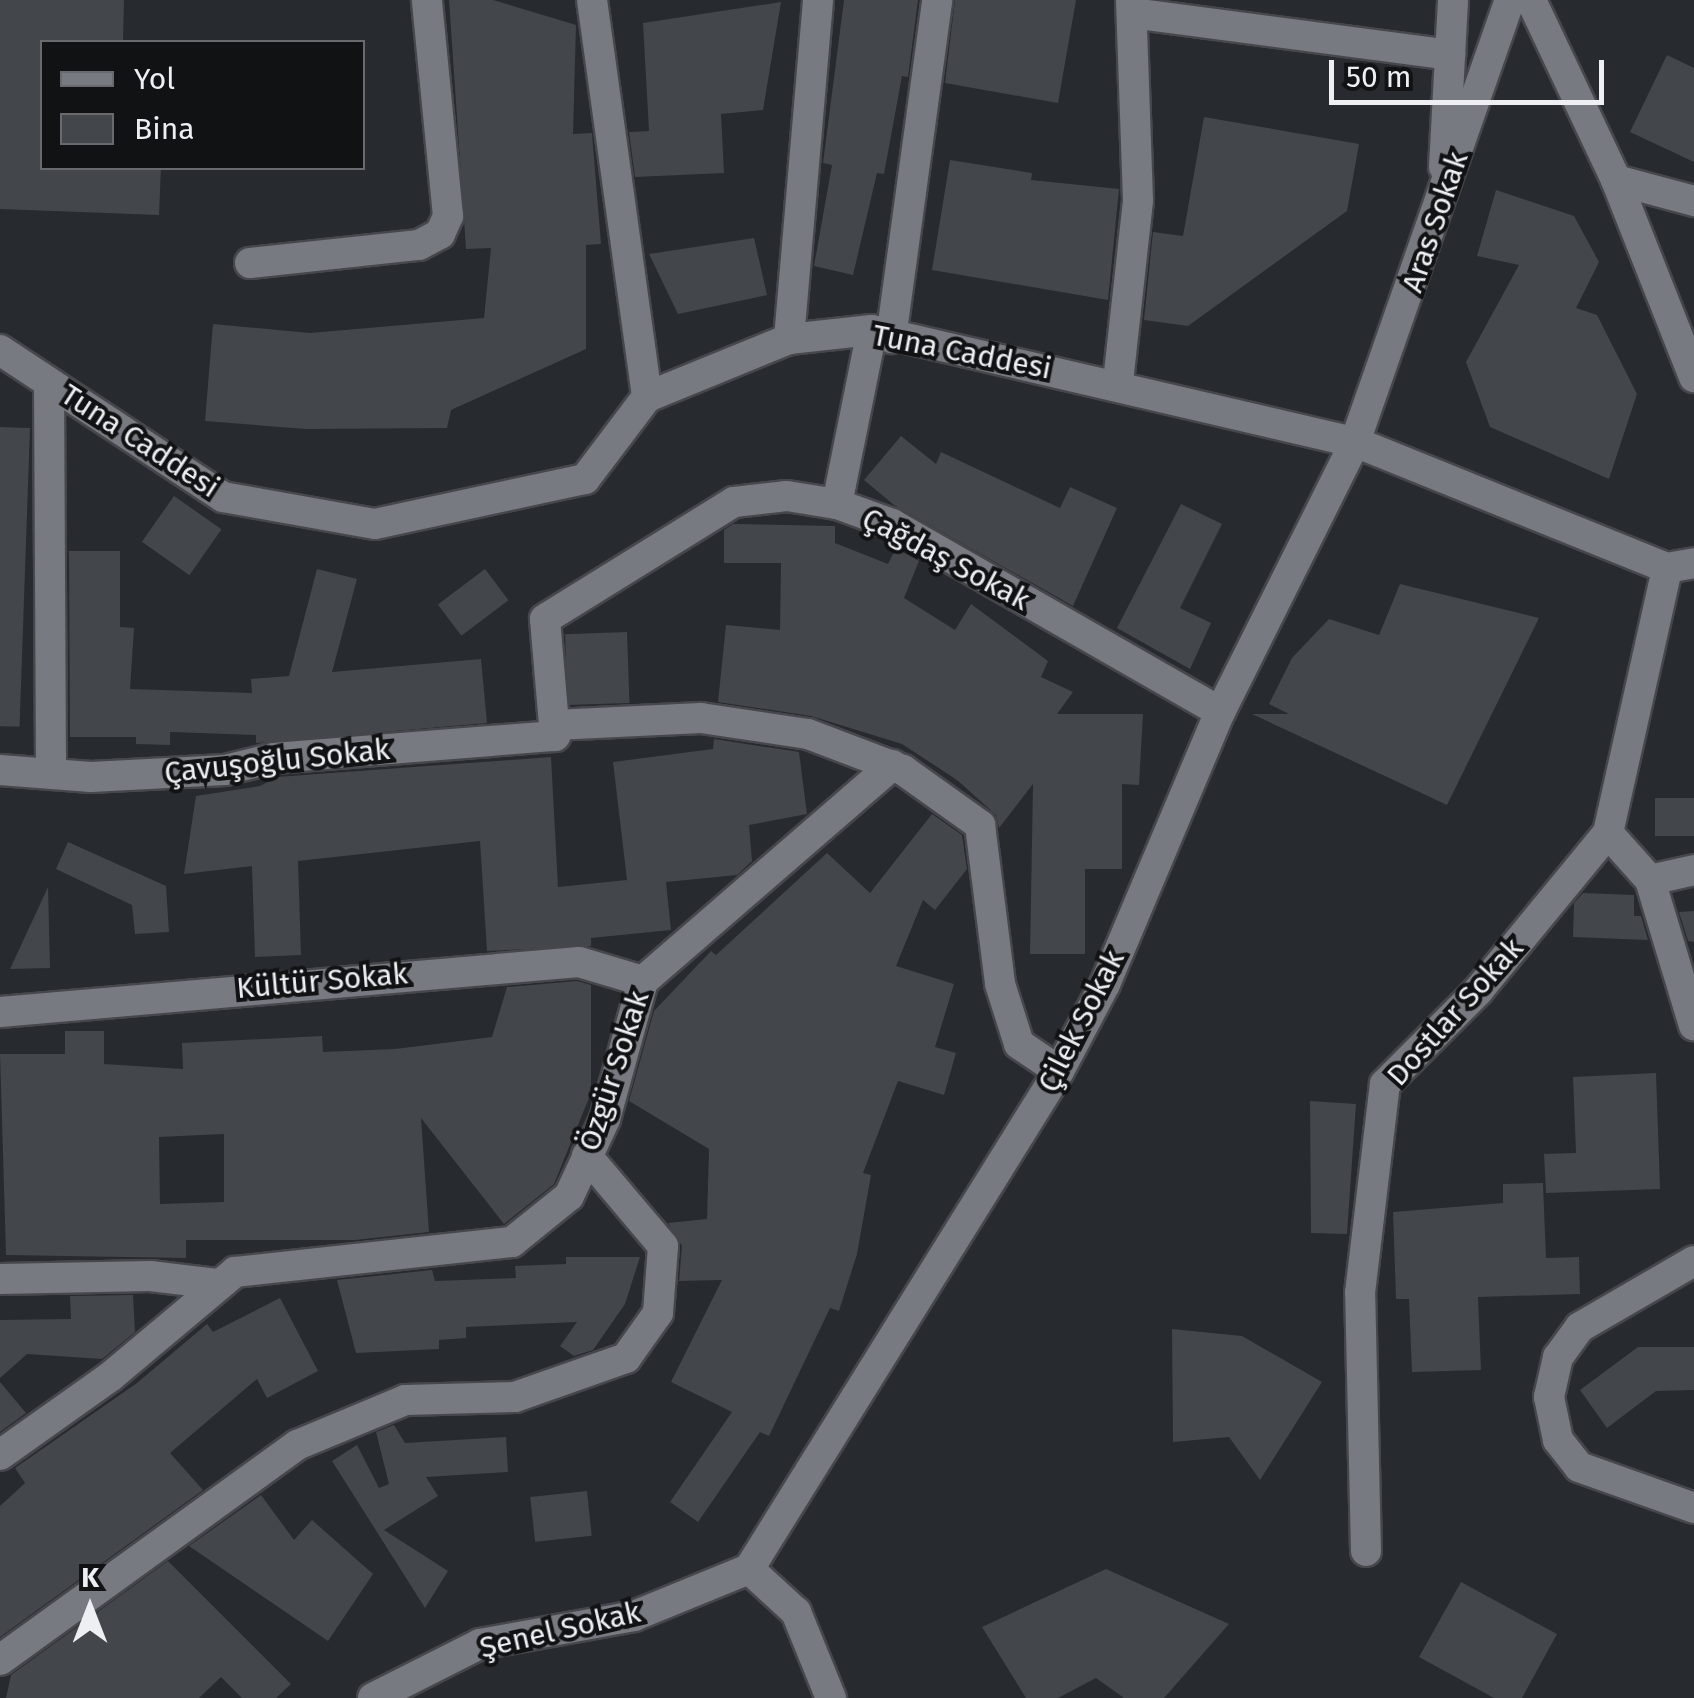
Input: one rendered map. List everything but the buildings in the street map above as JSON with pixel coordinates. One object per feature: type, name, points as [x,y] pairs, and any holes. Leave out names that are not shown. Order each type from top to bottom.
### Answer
[{"type":"street","points":[[250,263],[418,245],[440,234],[448,216],[427,0]]},
{"type":"street","points":[[592,0],[648,397]]},
{"type":"street","points":[[789,339],[818,0]]},
{"type":"street","points":[[837,504],[882,334],[937,0]]},
{"type":"street","points":[[1442,210],[1453,0]]},
{"type":"street","name":"Aras Sokak","points":[[1355,442],[1442,210],[1510,0]]},
{"type":"street","points":[[1531,0],[1616,180],[1694,376]]},
{"type":"street","points":[[1118,382],[1138,200],[1132,6],[1450,55]]},
{"type":"street","points":[[1616,180],[1694,201]]},
{"type":"street","name":"Tuna Caddesi","points":[[0,350],[222,498],[375,524],[585,478],[648,397],[789,339],[882,334],[1118,382],[1355,442],[1680,565]]},
{"type":"street","points":[[50,383],[51,774]]},
{"type":"street","name":"Çilek Sokak","points":[[749,1569],[1059,1071],[1105,984],[1220,712],[1355,442]]},
{"type":"street","name":"Çağdaş Sokak","points":[[554,730],[545,619],[734,502],[787,496],[837,504],[892,524],[1220,712]]},
{"type":"street","name":"Dostlar Sokak","points":[[1366,1551],[1360,1293],[1385,1084],[1478,991],[1608,833],[1680,565]]},
{"type":"street","points":[[554,730],[701,718],[808,734],[892,765],[980,826],[1000,984],[1018,1044],[1059,1071]]},
{"type":"street","name":"Çavuşoğlu Sokak","points":[[0,770],[51,774],[225,770],[274,758],[554,730]]},
{"type":"street","name":"Özgür Sokak","points":[[0,1278],[150,1276],[217,1284],[236,1272],[512,1242],[568,1196],[605,1118],[643,980],[892,765]]},
{"type":"street","points":[[1608,833],[1650,880],[1694,1026]]},
{"type":"street","points":[[1650,880],[1694,870]]},
{"type":"street","name":"Kültür Sokak","points":[[0,1012],[579,962],[643,980]]},
{"type":"street","points":[[0,1660],[296,1445],[405,1400],[515,1397],[626,1358],[658,1313],[663,1246],[587,1156]]},
{"type":"street","points":[[1694,1261],[1580,1327],[1558,1357],[1549,1397],[1558,1440],[1580,1467],[1694,1508]]},
{"type":"street","points":[[0,1455],[111,1376],[217,1284]]},
{"type":"street","points":[[749,1569],[796,1612],[832,1698]]},
{"type":"street","name":"Şenel Sokak","points":[[373,1698],[480,1644],[634,1616],[749,1569]]}]
